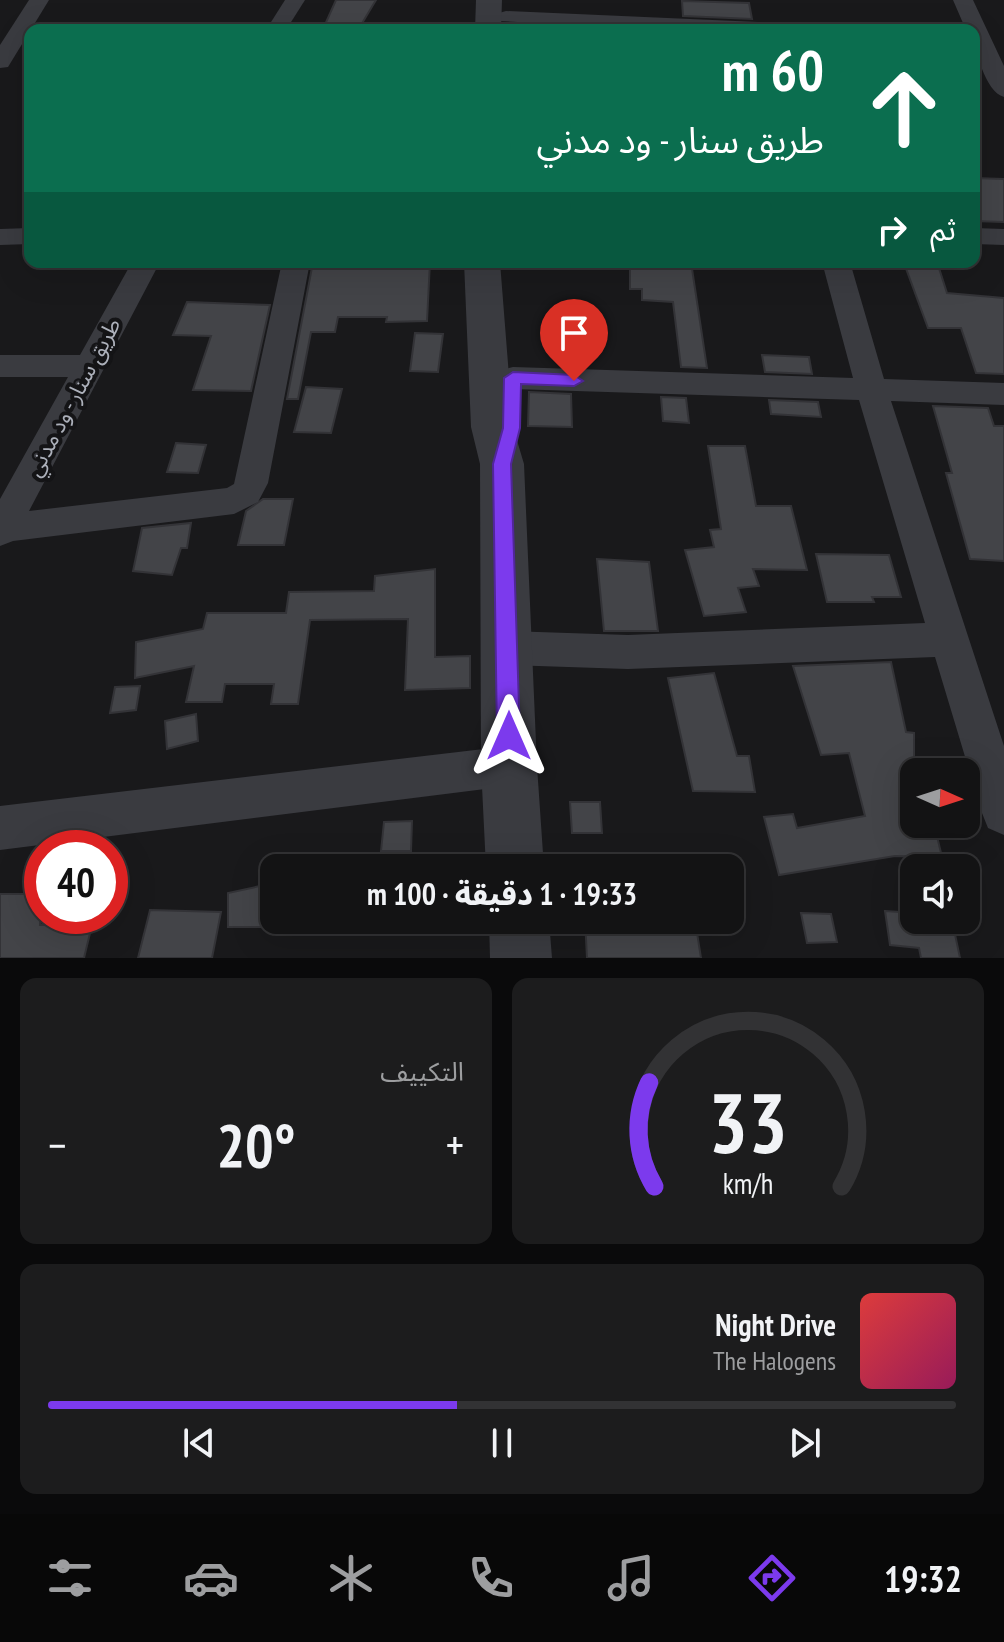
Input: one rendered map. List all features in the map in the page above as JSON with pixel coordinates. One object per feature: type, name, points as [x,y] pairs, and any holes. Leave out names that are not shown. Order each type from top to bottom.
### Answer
[{"type":"street","points":[[25,24],[39,0]]},
{"type":"street","points":[[280,24],[295,0]]},
{"type":"street","points":[[963,0],[974,24]]},
{"type":"street","points":[[499,15],[782,24]]},
{"type":"street","points":[[980,37],[1004,90]]},
{"type":"street","points":[[0,62],[15,40]]},
{"type":"street","points":[[0,237],[24,236]]},
{"type":"street","points":[[980,236],[1004,237]]},
{"type":"street","name":"طريق سنار - ود مدني","points":[[1,530],[143,268]]},
{"type":"street","points":[[1,530],[162,511],[234,500],[246,493],[251,483],[295,268]]},
{"type":"street","points":[[482,268],[492,427],[502,464],[509,766],[514,854]]},
{"type":"street","points":[[500,268],[510,310],[513,378],[511,428],[502,464]]},
{"type":"street","points":[[838,268],[872,392],[1004,813]]},
{"type":"street","points":[[0,366],[90,366]]},
{"type":"street","points":[[513,378],[1004,394]]},
{"type":"street","points":[[508,648],[628,652],[950,639]]},
{"type":"street","points":[[0,828],[509,766]]},
{"type":"street","points":[[520,934],[521,958]]},
{"type":"building","points":[[336,0],[376,0],[362,24],[325,24]]},
{"type":"building","points":[[682,1],[749,3],[752,19],[683,16]]},
{"type":"building","points":[[980,178],[1004,179],[1004,222],[980,221]]},
{"type":"building","points":[[312,268],[430,268],[427,321],[386,322],[387,317],[338,317],[335,332],[311,332],[298,399],[287,399]]},
{"type":"building","points":[[630,268],[692,268],[707,368],[681,367],[673,302],[642,300],[642,289],[630,289]]},
{"type":"building","points":[[906,268],[939,268],[947,293],[1004,298],[1004,374],[976,373],[961,328],[928,328]]},
{"type":"building","points":[[187,302],[270,305],[251,391],[193,390],[211,336],[173,335]]},
{"type":"building","points":[[415,333],[443,334],[438,372],[410,371]]},
{"type":"building","points":[[762,355],[809,357],[812,374],[765,372]]},
{"type":"building","points":[[306,387],[342,389],[331,433],[294,432]]},
{"type":"building","points":[[529,392],[571,394],[572,427],[528,426]]},
{"type":"building","points":[[661,397],[686,398],[689,423],[663,421]]},
{"type":"building","points":[[769,400],[818,402],[821,417],[771,414]]},
{"type":"building","points":[[933,406],[988,408],[994,426],[1004,426],[1004,561],[970,559],[946,473],[952,473]]},
{"type":"building","points":[[176,443],[206,445],[198,473],[167,472]]},
{"type":"building","points":[[708,446],[745,446],[756,506],[791,506],[807,570],[753,569],[759,586],[738,588],[746,612],[704,616],[685,550],[714,547],[710,530],[721,529]]},
{"type":"building","points":[[263,499],[293,499],[284,545],[238,545],[246,511]]},
{"type":"building","points":[[191,523],[187,548],[181,548],[172,575],[133,571],[142,528]]},
{"type":"building","points":[[816,554],[889,555],[901,597],[872,597],[874,602],[827,602]]},
{"type":"building","points":[[597,559],[649,562],[658,631],[604,631]]},
{"type":"building","points":[[435,569],[435,657],[470,656],[470,688],[405,690],[408,619],[310,620],[298,704],[271,704],[274,684],[225,684],[222,702],[186,702],[194,666],[135,678],[136,642],[203,629],[207,613],[286,613],[289,592],[374,591],[375,576]]},
{"type":"building","points":[[891,662],[906,732],[914,733],[914,758],[900,758],[900,838],[937,838],[941,854],[900,854],[779,875],[764,817],[793,814],[797,828],[865,816],[849,753],[821,755],[793,666]]},
{"type":"building","points":[[714,673],[737,756],[749,756],[755,792],[693,791],[668,678]]},
{"type":"building","points":[[140,686],[136,710],[110,713],[115,687]]},
{"type":"building","points":[[196,714],[198,741],[167,749],[165,721]]},
{"type":"building","points":[[570,802],[600,802],[602,833],[572,833]]},
{"type":"building","points":[[412,821],[411,851],[381,851],[384,822]]},
{"type":"building","points":[[260,886],[260,927],[228,927],[228,893]]},
{"type":"building","points":[[0,894],[24,894],[24,934],[90,934],[84,958],[0,958]]},
{"type":"building","points":[[150,910],[221,912],[212,958],[138,958]]},
{"type":"building","points":[[885,911],[900,912],[900,934],[955,934],[960,958],[921,958],[919,948],[890,945]]},
{"type":"building","points":[[801,913],[831,914],[837,942],[807,943]]},
{"type":"building","points":[[586,934],[697,934],[701,958],[587,958]]},
{"type":"route","points":[[509,736],[502,464],[511,428],[513,378],[574,381]]}]
